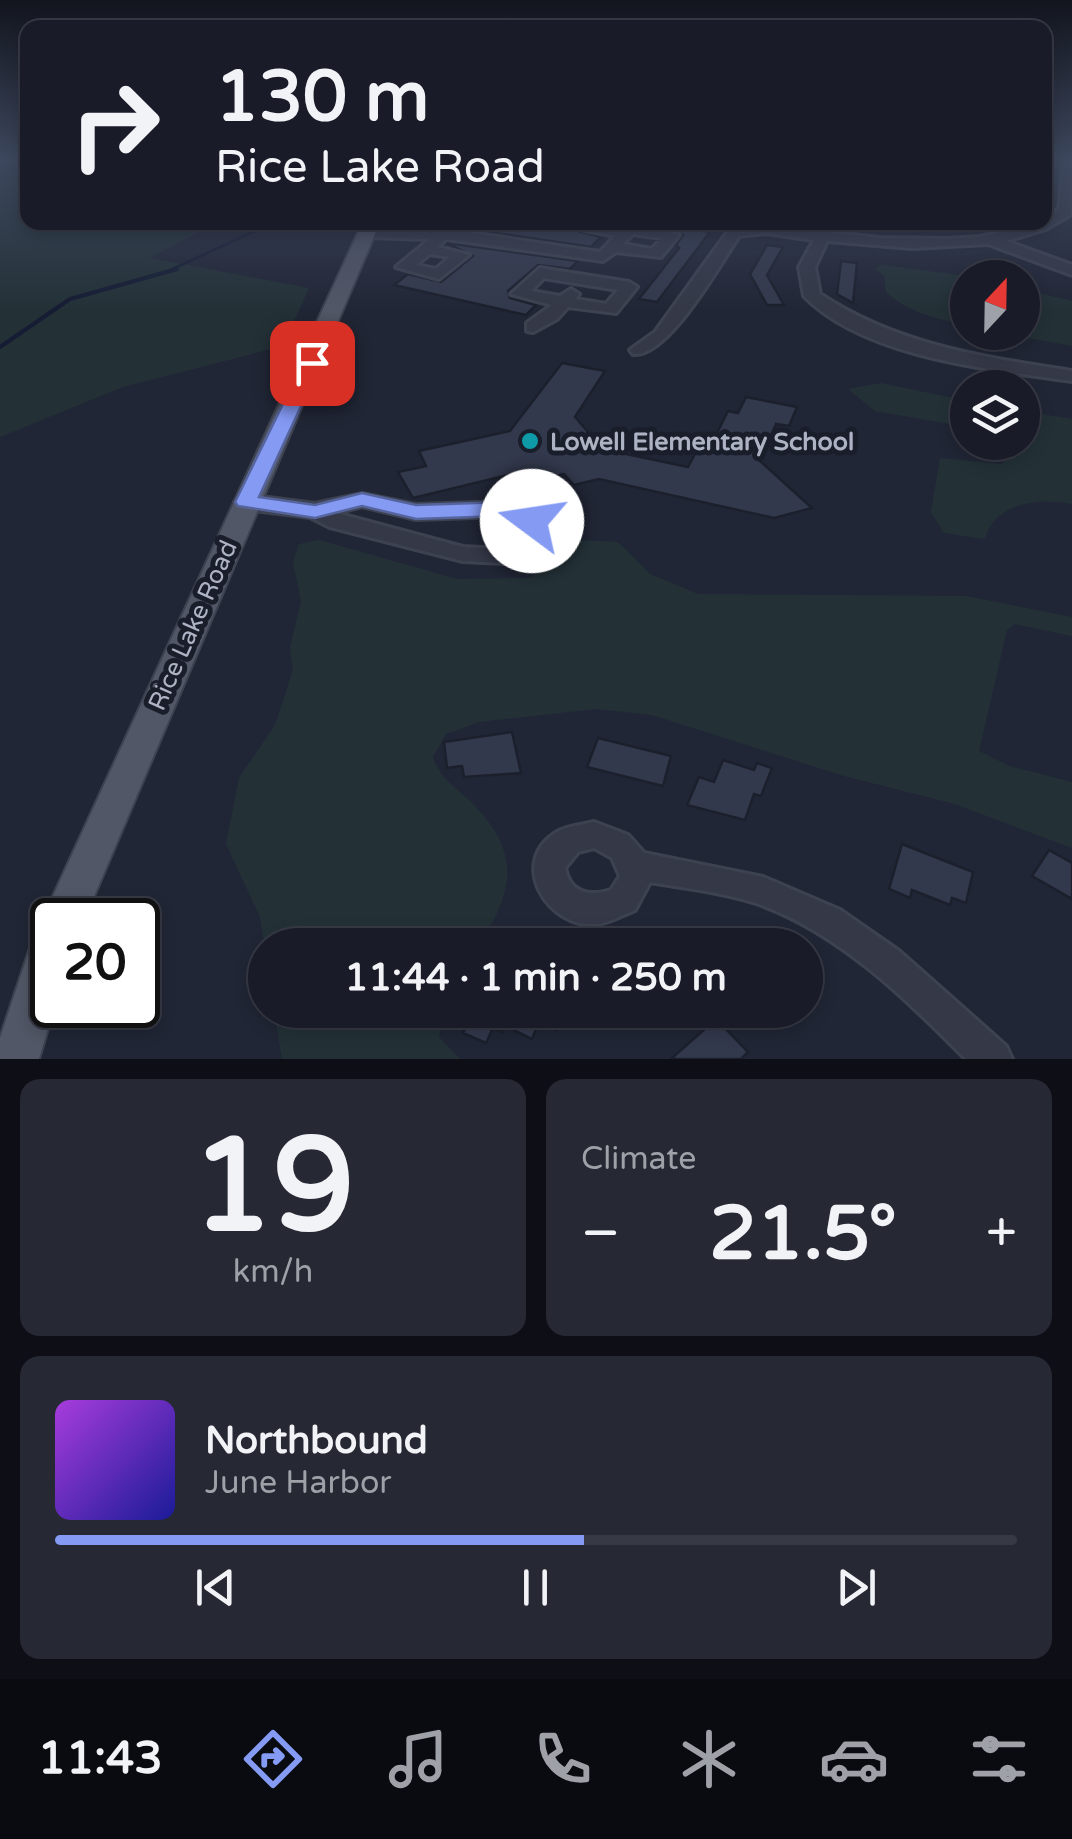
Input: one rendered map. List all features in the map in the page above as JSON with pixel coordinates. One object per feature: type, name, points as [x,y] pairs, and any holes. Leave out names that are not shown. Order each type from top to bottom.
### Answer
[{"type":"main road","name":"Rice Lake Road","points":[[74,898],[369,230]]},
{"type":"main road","points":[[16,1059],[30,1015]]},
{"type":"street","points":[[395,230],[656,254],[672,235],[642,230]]},
{"type":"street","points":[[463,235],[470,230]]},
{"type":"street","points":[[533,327],[564,302],[628,230]]},
{"type":"street","points":[[639,350],[661,336],[734,233],[755,230]]},
{"type":"street","points":[[771,230],[823,236],[994,241],[1072,270]]},
{"type":"street","points":[[994,241],[1026,230]]},
{"type":"street","points":[[428,249],[444,234]]},
{"type":"street","points":[[823,236],[806,267],[812,296],[846,322],[931,353],[1072,376]]},
{"type":"street","points":[[540,272],[584,279],[629,287],[610,310],[519,294],[540,272]]},
{"type":"street","points":[[246,502],[315,512],[338,522],[463,554],[503,556],[527,542],[532,521],[507,509],[416,512],[362,500],[315,512]]},
{"type":"street","points":[[634,864],[764,892],[842,930],[922,990],[993,1059]]},
{"type":"shaded area","points":[[0,211],[20,211],[20,230],[200,231],[150,258],[309,288],[283,346],[123,387],[0,437]]},
{"type":"shaded area","points":[[883,265],[950,274],[950,321],[924,314],[895,299],[886,292],[884,276],[875,268]]},
{"type":"shaded area","points":[[1040,293],[1072,301],[1072,346],[1040,340]]},
{"type":"shaded area","points":[[881,383],[950,397],[950,424],[875,411],[848,389]]},
{"type":"shaded area","points":[[1040,414],[1072,419],[1072,504],[1021,505],[998,517],[985,539],[944,533],[931,512],[940,458],[1002,464],[1006,460],[1040,460]]},
{"type":"shaded area","points":[[319,540],[457,579],[530,578],[578,540],[618,542],[650,574],[698,594],[966,596],[1072,617],[1072,636],[1015,624],[1007,630],[979,751],[1009,766],[1072,782],[1072,848],[955,804],[844,776],[652,715],[596,709],[479,722],[446,734],[433,757],[443,775],[485,817],[504,852],[506,886],[490,928],[262,928],[226,844],[239,778],[275,725],[293,670],[290,648],[301,601],[293,562],[299,544]]},
{"type":"shaded area","points":[[277,1028],[441,1028],[439,1037],[460,1059],[282,1059]]},
{"type":"building","points":[[574,230],[601,237],[591,247],[482,231]]},
{"type":"building","points":[[670,230],[710,232],[657,302],[639,299],[679,248],[676,245],[683,235]]},
{"type":"building","points":[[447,243],[578,261],[570,269],[538,265],[508,291],[510,298],[536,305],[526,315],[394,285],[408,274],[441,282],[473,256]]},
{"type":"building","points":[[767,245],[783,247],[767,275],[784,305],[767,305],[750,274]]},
{"type":"building","points":[[841,261],[857,263],[853,303],[837,294]]},
{"type":"building","name":"Lowell Elementary School","points":[[562,363],[605,371],[575,417],[603,449],[688,467],[705,435],[715,437],[728,411],[738,413],[746,397],[797,407],[789,426],[776,424],[760,461],[812,508],[774,518],[599,479],[574,485],[564,474],[545,478],[533,469],[413,498],[398,472],[426,466],[419,451],[510,431]]},
{"type":"building","points":[[512,732],[521,773],[464,777],[462,766],[447,768],[444,742]]},
{"type":"building","points":[[598,738],[671,756],[663,786],[587,767]]},
{"type":"building","points":[[723,760],[754,770],[757,763],[772,768],[761,796],[754,794],[745,820],[687,805],[699,777],[714,782]]},
{"type":"building","points":[[902,844],[973,872],[966,903],[952,898],[950,905],[912,890],[910,898],[889,889]]},
{"type":"building","points":[[1049,850],[1072,863],[1072,899],[1032,876]]},
{"type":"building","points":[[466,1028],[493,1028],[486,1043],[463,1033]]},
{"type":"building","points":[[509,1028],[537,1028],[532,1039]]},
{"type":"building","points":[[706,1028],[725,1028],[748,1052],[741,1059],[671,1059]]},
{"type":"waterway","points":[[168,271],[258,230]]},
{"type":"waterway","points":[[0,347],[70,299],[177,269]]},
{"type":"place","name":"Lowell Elementary School","points":[[530,441]]},
{"type":"route","points":[[312,363],[246,502],[315,512],[362,500],[416,512],[507,509],[532,521]]}]
